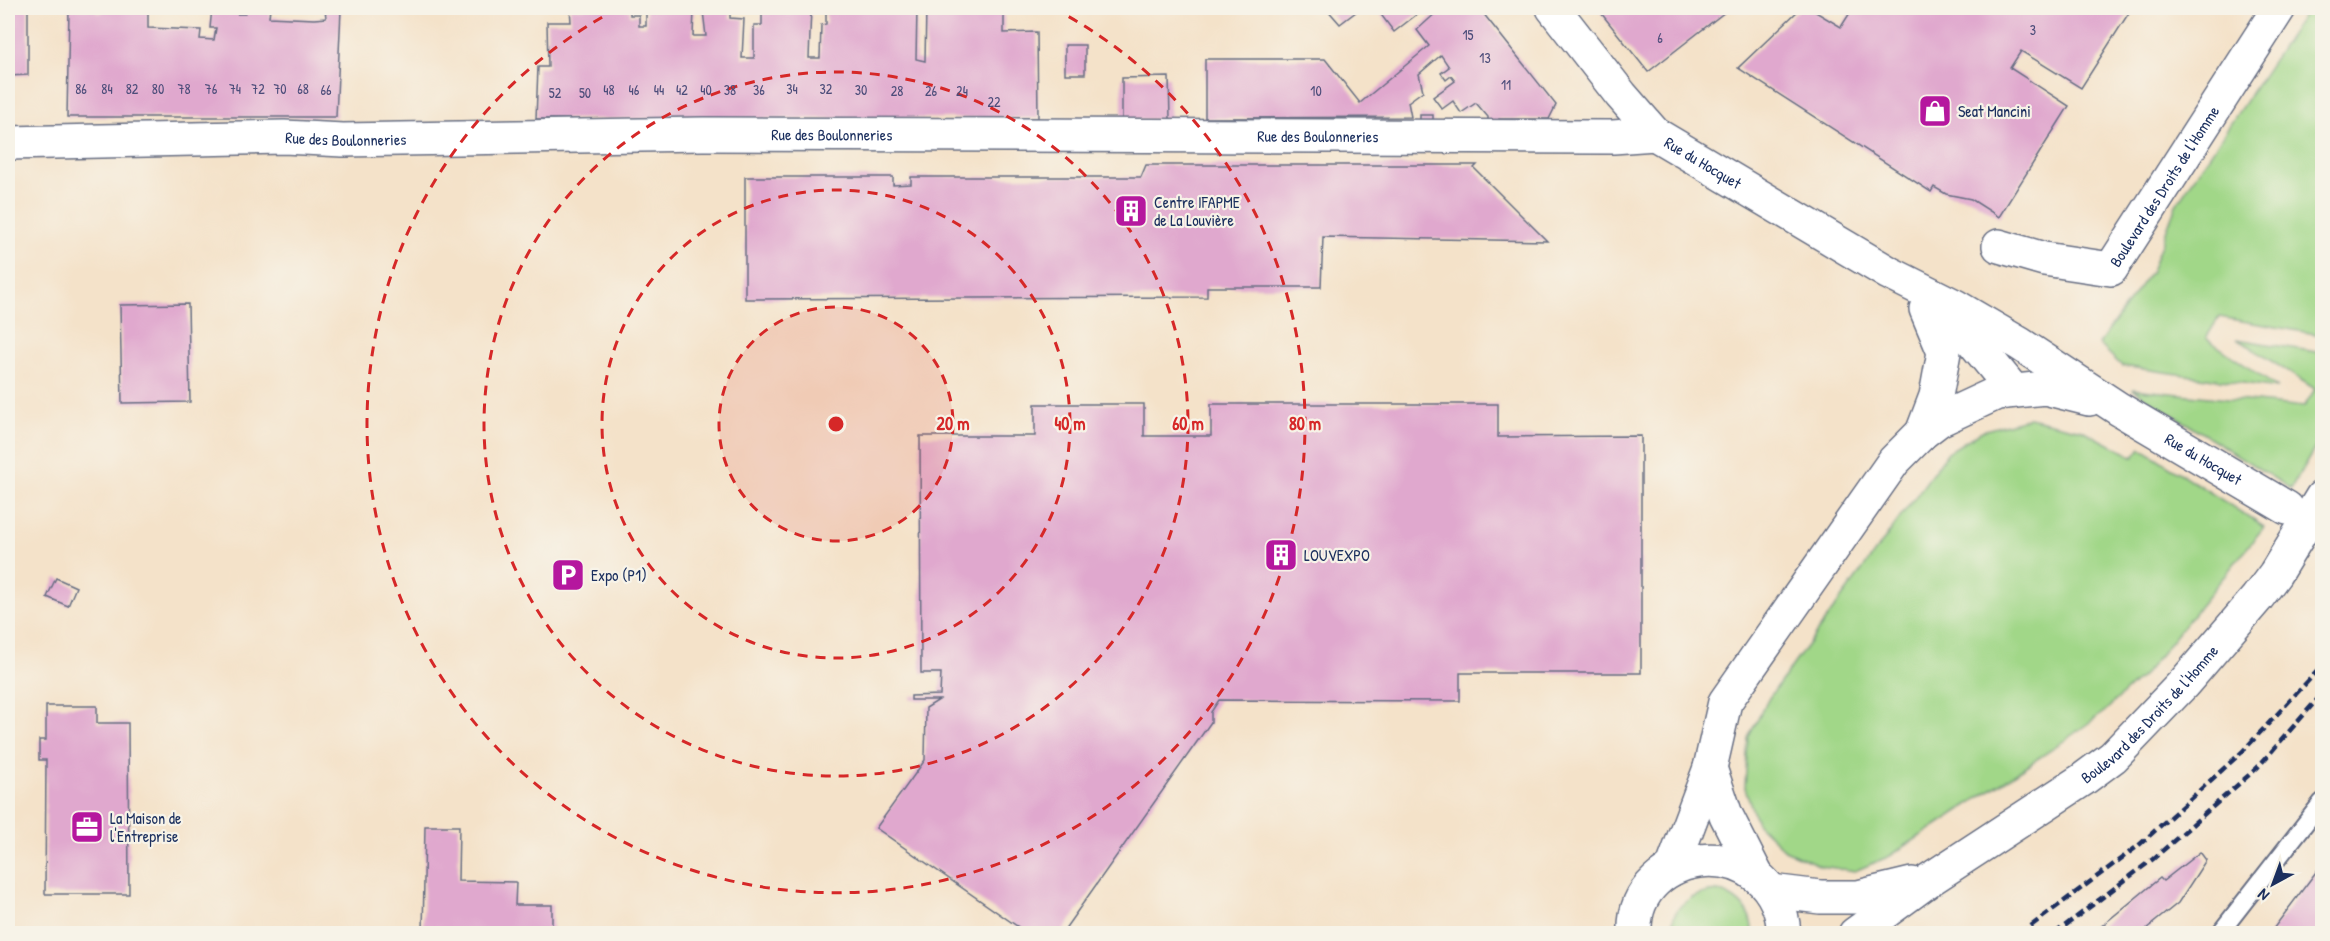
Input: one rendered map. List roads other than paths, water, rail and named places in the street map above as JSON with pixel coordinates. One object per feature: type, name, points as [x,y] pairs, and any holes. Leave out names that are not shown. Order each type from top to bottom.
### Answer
[{"type":"street","name":"Rue du Hocquet","points":[[1553,8],[1621,95],[1655,134],[1889,273],[1992,327],[2120,409],[2287,508]]},
{"type":"street","name":"Boulevard des Droits de l'Homme","points":[[1999,246],[2044,259],[2111,269],[2279,8]]},
{"type":"street","name":"Rue des Boulonneries","points":[[8,143],[284,136],[343,140],[703,134],[1613,137],[1655,134]]},
{"type":"street","name":"Rue du Hocquet","points":[[1889,273],[1926,309],[1967,334],[2014,391],[2045,388],[2120,409]]},
{"type":"street","name":"Rue du Hocquet","points":[[1922,433],[1936,396],[1944,352],[1926,309]]},
{"type":"street","points":[[1672,869],[1710,768],[1725,702],[1894,461],[1922,433],[1939,420],[1997,393],[2014,391]]},
{"type":"street","name":"Boulevard des Droits de l'Homme","points":[[1855,933],[1929,880],[2082,780],[2113,757],[2184,683],[2257,598],[2275,574],[2322,497]]},
{"type":"street","points":[[1710,768],[1726,815],[1784,918],[1784,933]]},
{"type":"street","points":[[1635,933],[1642,902],[1654,883],[1672,869],[1700,859],[1731,861],[1764,883],[1820,897],[1858,897],[1929,880]]},
{"type":"lane","points":[[2218,933],[2322,802]]},
{"type":"railway","points":[[2020,934],[2138,846],[2242,752],[2322,666]]},
{"type":"railway","points":[[2054,934],[2153,859],[2257,768],[2322,694]]},
{"type":"place","name":"Seat Mancini","points":[[1935,111]]},
{"type":"place","name":"Centre IFAPME de La Louvière","points":[[1131,211]]},
{"type":"place","name":"LOUVEXPO","points":[[1281,555]]},
{"type":"place","name":"Expo (P1)","points":[[568,575]]},
{"type":"place","name":"La Maison de l'Entreprise","points":[[87,827]]}]
